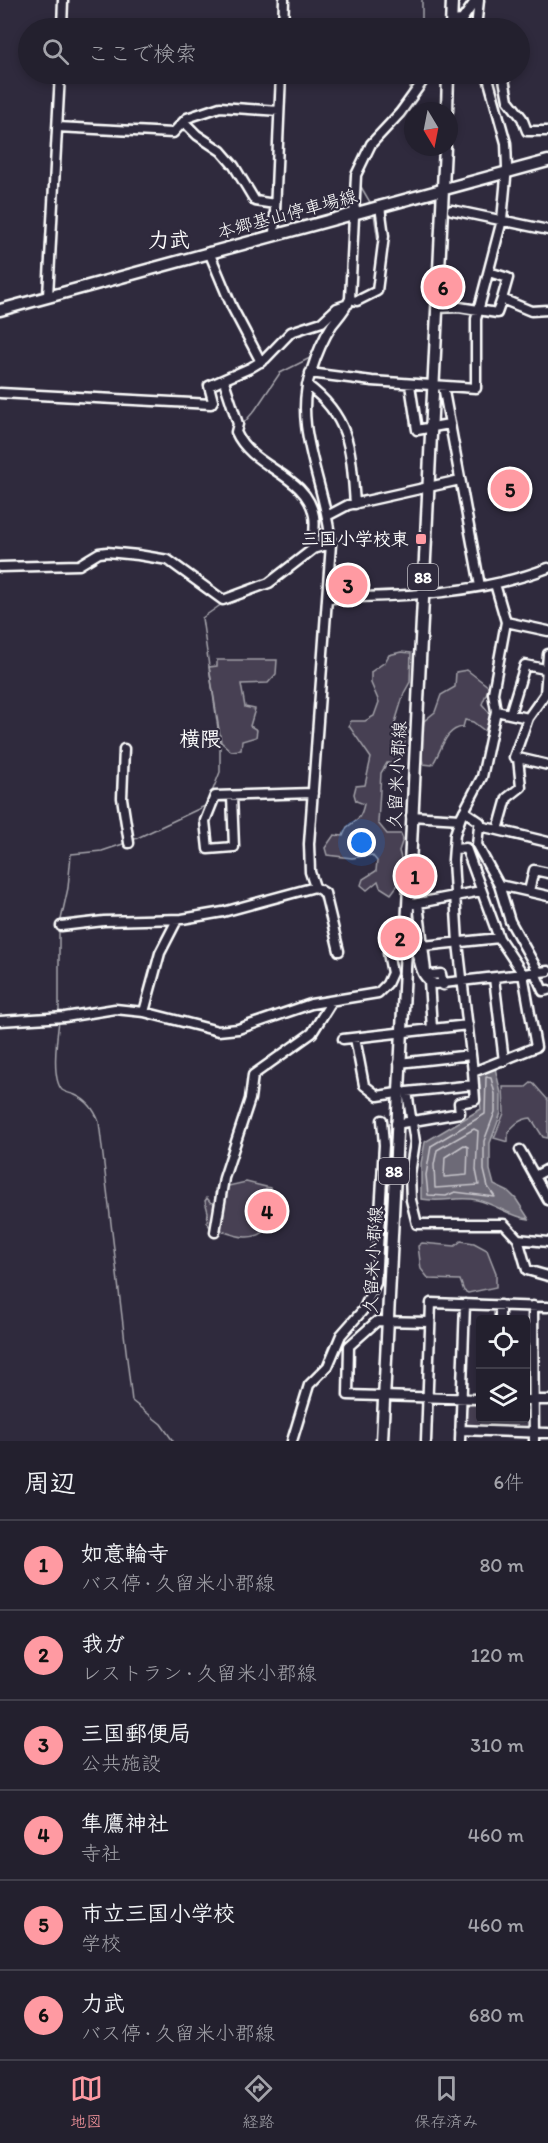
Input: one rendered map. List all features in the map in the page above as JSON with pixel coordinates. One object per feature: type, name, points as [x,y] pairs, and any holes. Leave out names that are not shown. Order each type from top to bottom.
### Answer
[{"type":"main road","points":[[452,18],[453,0]]},
{"type":"main road","points":[[447,102],[448,84]]},
{"type":"main road","name":"久留米小郡線","points":[[381,1441],[405,946],[412,904],[411,816],[422,594],[431,428],[438,386],[437,308],[444,156]]},
{"type":"main road","name":"本郷基山停車場線","points":[[0,310],[548,161]]},
{"type":"street","points":[[62,18],[63,0]]},
{"type":"street","points":[[283,18],[284,0]]},
{"type":"street","points":[[464,18],[477,0]]},
{"type":"street","points":[[476,18],[477,0]]},
{"type":"street","points":[[48,296],[59,84]]},
{"type":"street","points":[[274,235],[280,84]]},
{"type":"street","points":[[315,887],[310,865],[313,793],[331,544],[329,515],[306,425],[307,386],[310,373],[329,331],[347,310],[349,302],[354,213],[353,184],[360,164],[371,144],[400,113],[421,84]]},
{"type":"street","points":[[310,373],[410,385],[476,388],[475,342],[478,309],[502,220],[506,172],[506,143],[490,84]]},
{"type":"street","points":[[505,84],[508,100],[522,118],[527,131],[548,131]]},
{"type":"street","points":[[57,127],[173,133],[187,118],[220,108],[279,111]]},
{"type":"street","points":[[183,122],[197,135],[221,151],[234,166],[255,201],[275,204]]},
{"type":"street","points":[[0,393],[211,404],[213,401],[209,387],[261,362],[291,332],[322,322],[337,308],[377,291],[384,236],[380,206]]},
{"type":"street","points":[[452,210],[548,230]]},
{"type":"street","points":[[209,252],[232,307],[261,362]]},
{"type":"street","points":[[437,308],[478,309],[497,313],[508,278],[489,272]]},
{"type":"street","points":[[502,300],[531,311],[548,310]]},
{"type":"street","points":[[224,381],[238,424],[236,432],[246,451],[302,491],[315,519],[313,549]]},
{"type":"street","points":[[410,385],[417,430],[449,424]]},
{"type":"street","points":[[307,386],[324,399],[343,422],[355,504]]},
{"type":"street","points":[[438,386],[449,424],[480,586]]},
{"type":"street","points":[[329,515],[355,504],[460,480]]},
{"type":"street","points":[[0,567],[79,565],[99,553],[107,552],[138,555],[168,561],[223,600],[249,588],[269,583],[313,549],[331,544]]},
{"type":"street","points":[[328,598],[422,594],[495,584],[548,568]]},
{"type":"street","points":[[396,1124],[460,1113],[459,1103],[475,1100],[454,896],[454,849],[455,834],[462,815],[482,777],[496,711],[493,693],[506,622],[495,584]]},
{"type":"street","points":[[506,622],[548,631]]},
{"type":"street","points":[[548,656],[545,669],[545,694],[528,718],[513,757],[548,765]]},
{"type":"street","points":[[510,714],[525,665],[545,669]]},
{"type":"street","points":[[496,711],[528,718]]},
{"type":"street","points":[[124,749],[122,798],[129,843]]},
{"type":"street","points":[[498,830],[507,798],[521,787],[518,758]]},
{"type":"street","points":[[232,796],[234,847],[208,849],[205,821],[215,796],[313,793]]},
{"type":"street","points":[[411,816],[462,815],[480,822],[476,842],[499,885],[505,910],[540,972],[543,991],[548,990]]},
{"type":"street","points":[[479,826],[548,842]]},
{"type":"street","points":[[454,849],[466,848],[499,938],[523,974],[536,1047],[473,1072]]},
{"type":"street","points":[[530,891],[534,870],[548,873]]},
{"type":"street","points":[[499,885],[548,896]]},
{"type":"street","points":[[61,926],[104,921],[177,920],[223,912],[315,887],[325,893],[339,951]]},
{"type":"street","points":[[442,985],[441,974],[431,975],[426,971],[423,946],[412,904],[481,891]]},
{"type":"street","points":[[144,1012],[160,953],[177,920]]},
{"type":"street","points":[[423,946],[499,938]]},
{"type":"street","points":[[0,1021],[65,1017],[115,1009],[144,1012],[204,1028],[227,1031],[310,1004],[370,995],[383,989],[392,973],[389,950],[396,946],[405,946],[416,951],[420,971],[429,981],[442,985],[540,972]]},
{"type":"street","points":[[494,978],[504,1061]]},
{"type":"street","points":[[429,981],[432,1029]]},
{"type":"street","points":[[215,1232],[226,1172],[250,1099],[253,1075],[312,1033],[332,1001]]},
{"type":"street","points":[[343,1039],[468,1025]]},
{"type":"street","points":[[355,1038],[364,1085],[378,1096],[398,1093]]},
{"type":"street","points":[[399,1063],[471,1055]]},
{"type":"street","points":[[474,1085],[407,1092],[415,1142],[411,1200],[417,1224],[499,1223],[509,1227],[518,1239],[527,1270],[548,1276]]},
{"type":"street","points":[[292,1441],[309,1385],[328,1366],[341,1335],[363,1310],[376,1283],[384,1145],[382,1120]]},
{"type":"street","points":[[520,1150],[548,1200]]},
{"type":"street","points":[[535,1176],[548,1169]]},
{"type":"street","points":[[518,1239],[521,1237],[548,1242]]},
{"type":"street","points":[[426,1441],[431,1303],[548,1306]]},
{"type":"street","points":[[460,1441],[465,1304]]},
{"type":"street","points":[[500,1305],[500,1315]]},
{"type":"street","points":[[533,1306],[530,1400],[534,1437]]},
{"type":"street","points":[[430,1322],[386,1319],[378,1321],[350,1346],[348,1395],[476,1399]]},
{"type":"street","points":[[530,1400],[548,1400]]},
{"type":"street","points":[[460,1430],[500,1437],[534,1437],[548,1433]]},
{"type":"shaded area","points":[[401,652],[411,653],[410,682],[404,693],[394,726],[396,730],[406,728],[408,734],[397,762],[387,763],[381,773],[378,823],[387,834],[401,834],[403,839],[399,851],[402,862],[398,867],[400,882],[391,894],[380,887],[378,881],[367,890],[361,885],[363,879],[376,871],[377,861],[372,855],[352,858],[327,855],[325,848],[334,835],[343,836],[347,827],[360,815],[364,804],[356,801],[354,794],[356,786],[365,785],[371,758],[349,726],[351,721],[365,721],[374,716],[379,702],[371,683],[371,672],[385,662],[389,655]]},
{"type":"shaded area","points":[[217,660],[277,660],[276,674],[268,683],[241,684],[245,707],[255,709],[250,726],[257,730],[256,737],[242,741],[241,750],[231,751],[221,742],[209,667],[217,666]]},
{"type":"shaded area","points":[[467,670],[489,687],[482,704],[491,715],[485,731],[473,722],[465,720],[463,727],[447,736],[432,765],[423,764],[420,747],[424,721],[435,712],[441,695],[455,687],[456,672]]},
{"type":"shaded area","points":[[532,1082],[548,1100],[548,1138],[543,1137],[531,1118],[521,1121],[508,1132],[508,1142],[494,1138],[504,1113],[503,1087],[526,1087]]},
{"type":"shaded area","points":[[246,1182],[270,1188],[274,1204],[272,1220],[268,1227],[256,1236],[243,1237],[210,1227],[207,1223],[208,1212],[205,1201],[207,1198],[211,1203],[215,1202],[215,1189]]},
{"type":"shaded area","points":[[461,1241],[474,1243],[487,1250],[496,1273],[496,1287],[468,1293],[464,1291],[460,1280],[429,1279],[421,1269],[418,1246],[422,1243],[455,1246]]},
{"type":"shaded area","points":[[476,1403],[476,1423],[530,1423],[531,1403],[532,1429],[465,1427],[465,1405]]},
{"type":"water","points":[[495,1068],[501,1093],[501,1113],[490,1143],[490,1170],[494,1185],[509,1192],[529,1219],[477,1200],[421,1199],[421,1163],[425,1142],[481,1109],[477,1074]]},
{"type":"waterway","points":[[422,0],[422,18]]},
{"type":"waterway","points":[[372,137],[408,94],[411,84]]},
{"type":"waterway","points":[[355,168],[363,151]]},
{"type":"waterway","points":[[360,185],[371,204]]},
{"type":"waterway","points":[[374,214],[379,248]]},
{"type":"waterway","points":[[242,425],[280,373],[312,357]]},
{"type":"waterway","points":[[212,792],[220,772],[220,742],[202,618],[222,604]]},
{"type":"waterway","points":[[133,840],[207,805]]},
{"type":"waterway","points":[[60,924],[68,888],[71,854],[102,851],[126,843]]},
{"type":"waterway","points":[[59,928],[59,1013]]},
{"type":"waterway","points":[[59,1021],[56,1057],[59,1084],[62,1090],[87,1103],[99,1122],[132,1401],[161,1424],[173,1441]]},
{"type":"place","name":"力武","points":[[443,287]]},
{"type":"place","name":"市立三国小学校","points":[[510,489]]},
{"type":"place","name":"三国小学校東","points":[[421,539]]},
{"type":"place","name":"三国郵便局","points":[[348,585]]},
{"type":"place","name":"如意輪寺","points":[[415,876]]},
{"type":"place","name":"我ガ","points":[[400,938]]},
{"type":"place","name":"隼鷹神社","points":[[267,1211]]},
{"type":"district","name":"力武","points":[[169,240]]},
{"type":"district","name":"横隈","points":[[200,739]]}]
